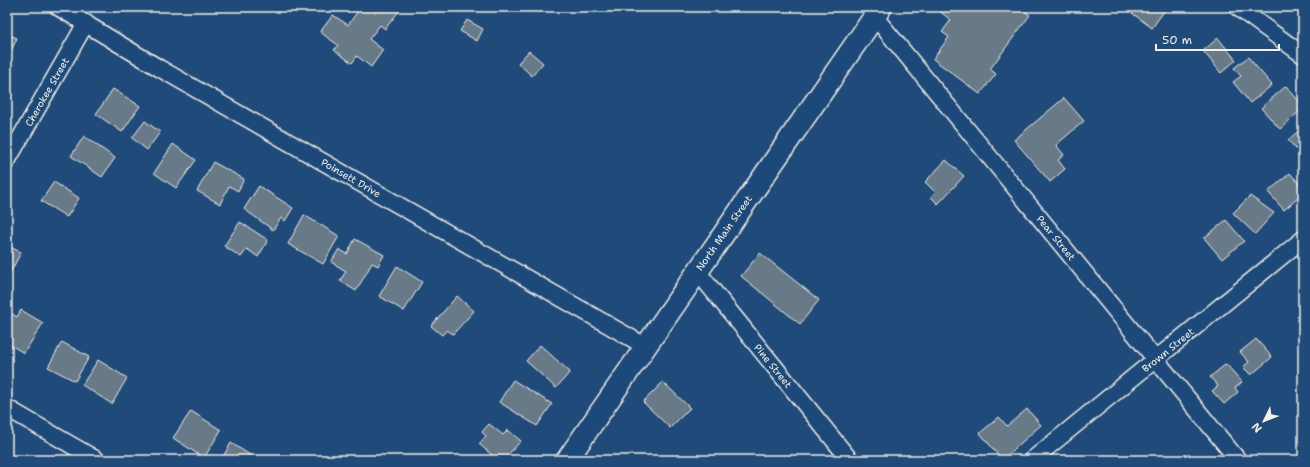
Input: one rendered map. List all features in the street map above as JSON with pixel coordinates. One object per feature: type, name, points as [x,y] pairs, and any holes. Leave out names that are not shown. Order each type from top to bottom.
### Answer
[{"type":"main road","name":"North Main Street","points":[[567,460],[878,12]]},
{"type":"street","name":"Poinsett Drive","points":[[58,7],[159,68],[645,346]]},
{"type":"street","points":[[1237,7],[1303,55]]},
{"type":"street","name":"Pear Street","points":[[878,12],[1156,360],[1238,460]]},
{"type":"street","name":"Cherokee Street","points":[[7,161],[86,23]]},
{"type":"street","name":"Brown Street","points":[[1032,460],[1303,239]]},
{"type":"street","name":"Pine Street","points":[[697,271],[850,460]]},
{"type":"street","points":[[7,408],[97,460]]},
{"type":"building","points":[[352,7],[393,7],[399,11],[385,29],[380,25],[369,39],[383,50],[371,67],[357,56],[352,63],[334,50],[338,45],[320,32],[333,15],[348,25],[358,11]]},
{"type":"building","points":[[934,7],[1019,7],[1030,15],[990,69],[996,74],[980,94],[933,59],[949,37],[942,32],[951,20]]},
{"type":"building","points":[[1136,7],[1167,7],[1152,28],[1132,13]]},
{"type":"building","points":[[467,20],[483,29],[477,41],[460,31]]},
{"type":"building","points":[[7,34],[17,38],[8,58],[7,58]]},
{"type":"building","points":[[1218,38],[1236,60],[1221,73],[1203,51]]},
{"type":"building","points":[[529,51],[543,63],[532,76],[518,63]]},
{"type":"building","points":[[1248,57],[1272,85],[1250,103],[1233,82],[1241,76],[1234,68]]},
{"type":"building","points":[[1286,86],[1303,106],[1303,108],[1280,129],[1261,108]]},
{"type":"building","points":[[113,89],[140,106],[122,132],[96,114]]},
{"type":"building","points":[[1064,98],[1084,121],[1056,145],[1064,155],[1058,160],[1065,169],[1050,182],[1014,140]]},
{"type":"building","points":[[145,121],[160,132],[147,150],[132,138]]},
{"type":"building","points":[[1303,127],[1303,157],[1288,140]]},
{"type":"building","points":[[84,136],[115,158],[102,177],[71,156]]},
{"type":"building","points":[[173,144],[196,160],[176,188],[154,173]]},
{"type":"building","points":[[946,160],[964,176],[938,204],[931,197],[935,192],[925,182]]},
{"type":"building","points":[[213,162],[244,179],[238,191],[229,186],[220,204],[197,191]]},
{"type":"building","points":[[1290,173],[1303,188],[1303,194],[1284,210],[1268,192]]},
{"type":"building","points":[[54,182],[79,198],[67,217],[41,201]]},
{"type":"building","points":[[259,186],[293,208],[285,221],[281,218],[273,230],[244,209]]},
{"type":"building","points":[[1250,196],[1274,213],[1255,234],[1233,213]]},
{"type":"building","points":[[304,215],[339,236],[323,264],[288,244]]},
{"type":"building","points":[[1226,220],[1244,241],[1222,259],[1204,238]]},
{"type":"building","points":[[240,222],[268,240],[258,257],[247,249],[241,257],[224,246]]},
{"type":"building","points":[[355,239],[384,255],[378,266],[372,263],[356,291],[340,281],[346,271],[331,262],[339,249],[347,254]]},
{"type":"building","points":[[7,246],[21,252],[7,279]]},
{"type":"building","points":[[760,253],[819,300],[800,324],[741,276]]},
{"type":"building","points":[[397,266],[422,282],[404,311],[379,296]]},
{"type":"building","points":[[457,296],[474,311],[453,334],[447,330],[442,335],[431,326]]},
{"type":"building","points":[[21,310],[43,323],[24,353],[7,343],[7,311],[17,317]]},
{"type":"building","points":[[1256,339],[1272,357],[1251,375],[1243,367],[1249,362],[1240,352]]},
{"type":"building","points":[[62,342],[89,357],[75,381],[48,367]]},
{"type":"building","points":[[540,345],[570,372],[556,388],[526,361]]},
{"type":"building","points":[[98,360],[127,378],[112,404],[82,385]]},
{"type":"building","points":[[1226,364],[1242,382],[1235,388],[1238,392],[1224,404],[1212,391],[1218,386],[1210,377]]},
{"type":"building","points":[[513,380],[552,404],[537,426],[499,402]]},
{"type":"building","points":[[663,382],[690,408],[670,428],[643,402]]},
{"type":"building","points":[[1027,409],[1041,425],[1002,460],[980,433],[999,417],[1007,426]]},
{"type":"building","points":[[191,411],[221,430],[204,458],[173,438]]},
{"type":"building","points":[[489,424],[503,435],[508,430],[521,441],[503,460],[498,460],[479,444],[486,436],[482,432]]},
{"type":"building","points":[[231,443],[258,460],[221,460]]}]
